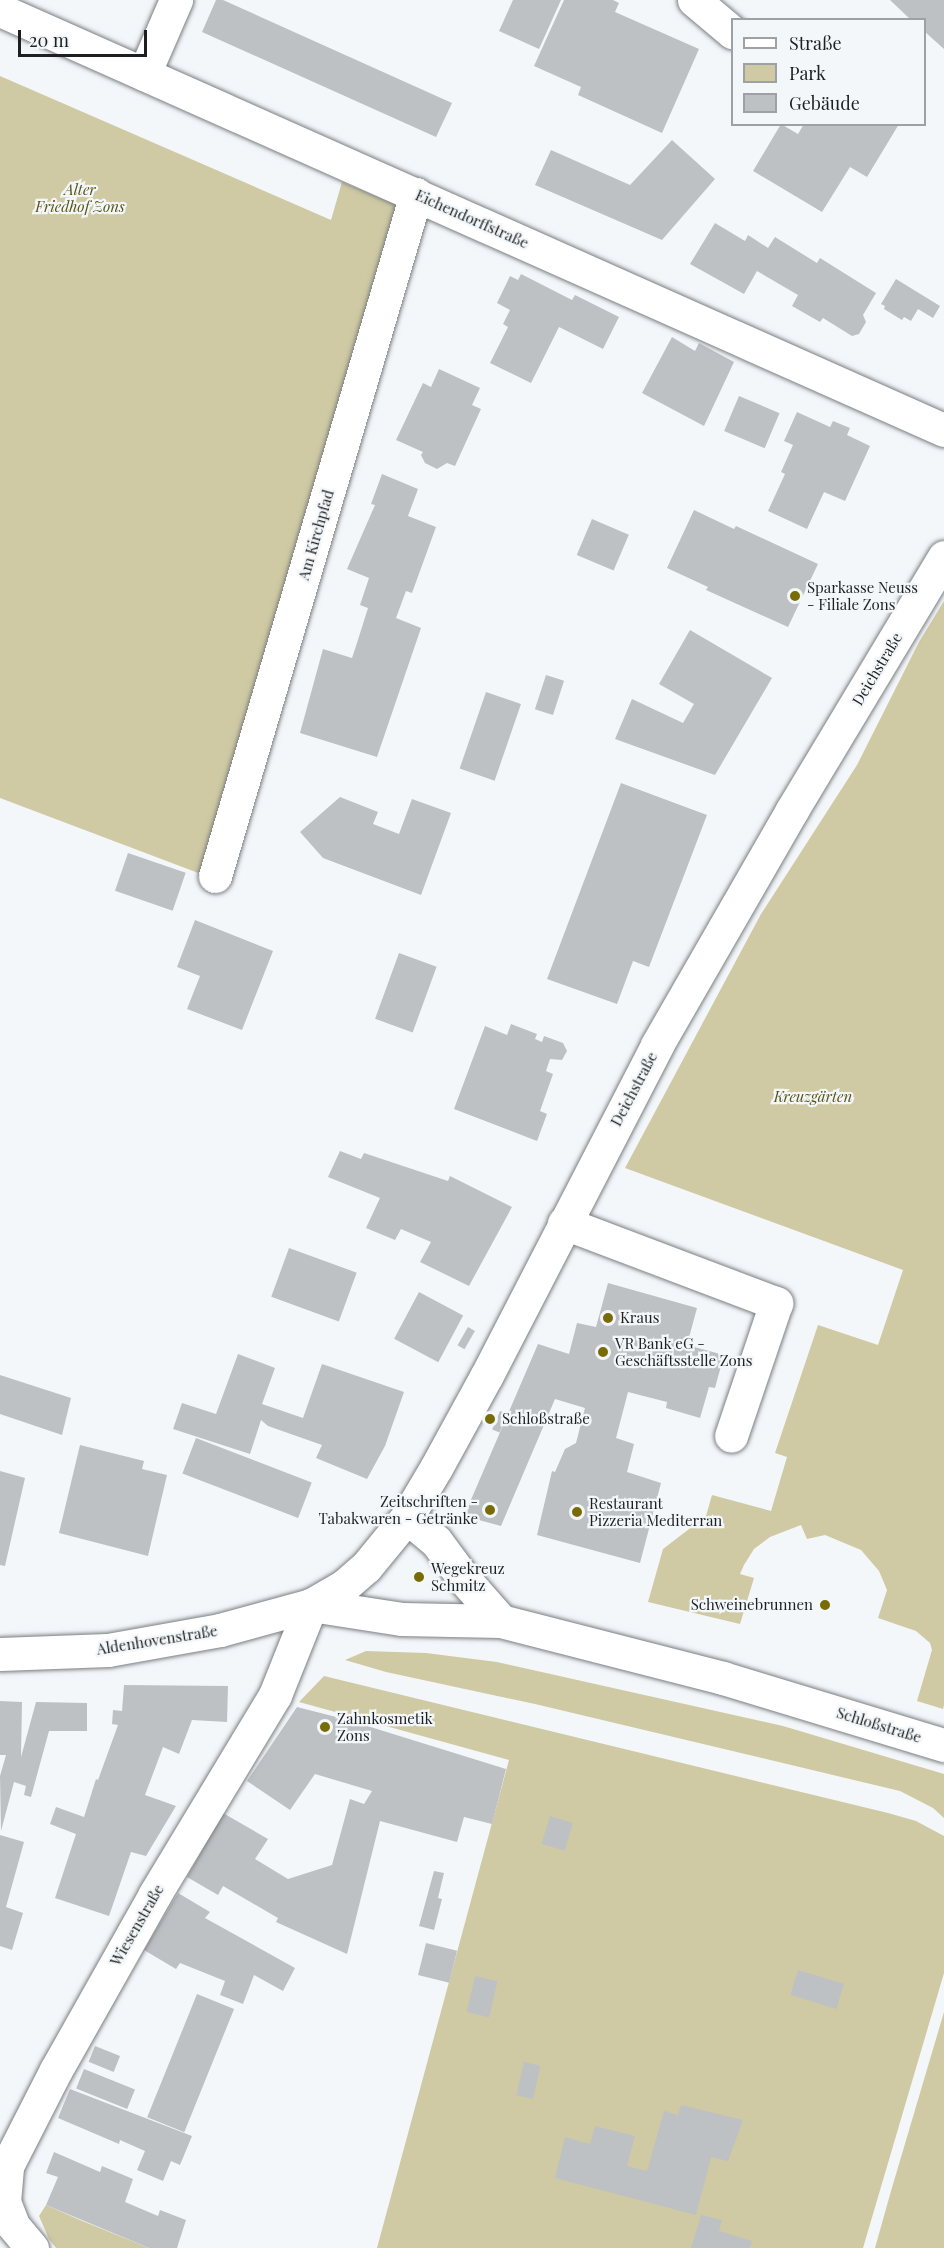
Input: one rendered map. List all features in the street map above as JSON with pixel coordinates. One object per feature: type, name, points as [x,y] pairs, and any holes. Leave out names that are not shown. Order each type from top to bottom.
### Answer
[{"type":"street","points":[[144,74],[176,0]]},
{"type":"street","points":[[694,0],[731,31]]},
{"type":"street","name":"Eichendorffstraße","points":[[0,10],[944,430]]},
{"type":"street","name":"Am Kirchpfad","points":[[215,876],[416,194]]},
{"type":"street","name":"Deichstraße","points":[[311,1605],[344,1586],[366,1568],[407,1517],[487,1375],[657,1045],[792,810],[944,557]]},
{"type":"street","points":[[564,1223],[776,1303],[731,1436]]},
{"type":"street","points":[[407,1517],[436,1541],[464,1579],[501,1621]]},
{"type":"street","name":"Schloßstraße","points":[[311,1605],[401,1619],[501,1621],[723,1678],[944,1745]]},
{"type":"street","name":"Aldenhovenstraße","points":[[0,1654],[108,1650],[220,1630],[311,1605]]},
{"type":"street","name":"Wiesenstraße","points":[[32,2248],[13,2225],[2,2202],[7,2166],[56,2070],[155,1893],[275,1695],[311,1605]]},
{"type":"green space","name":"Alter Friedhof Zons","points":[[0,76],[331,220],[342,182],[399,206],[201,874],[0,798]]},
{"type":"green space","name":"Kreuzgärten","points":[[944,601],[943,1709],[917,1701],[932,1650],[930,1643],[916,1631],[878,1618],[887,1590],[879,1571],[861,1550],[825,1535],[807,1539],[801,1525],[770,1537],[754,1549],[744,1565],[740,1574],[754,1578],[740,1624],[648,1602],[663,1549],[706,1516],[712,1495],[771,1511],[787,1457],[775,1453],[818,1325],[878,1345],[903,1270],[625,1168],[761,914],[857,765],[919,642]]},
{"type":"green space","points":[[366,1651],[426,1653],[497,1662],[783,1726],[944,1774],[944,1818],[933,1808],[900,1791],[535,1704],[386,1672],[345,1660]]},
{"type":"green space","points":[[324,1676],[888,1813],[916,1821],[944,1836],[944,1973],[863,2248],[377,2248],[509,1760],[299,1702]]},
{"type":"green space","points":[[944,2012],[944,2248],[875,2248],[891,2191]]},
{"type":"green space","points":[[46,2205],[149,2248],[56,2248],[49,2239],[39,2216]]},
{"type":"building","points":[[216,0],[223,0],[452,103],[436,137],[202,32]]},
{"type":"building","points":[[513,0],[561,0],[539,49],[499,31]]},
{"type":"building","points":[[564,0],[613,0],[619,3],[615,12],[699,49],[662,133],[578,95],[581,87],[534,66]]},
{"type":"building","points":[[890,0],[944,0],[944,49],[926,33],[926,18],[909,18]]},
{"type":"building","points":[[780,126],[784,126],[798,134],[803,126],[898,126],[867,177],[850,167],[822,212],[753,171]]},
{"type":"building","points":[[672,140],[715,179],[662,240],[535,185],[551,150],[630,185]]},
{"type":"building","points":[[715,223],[745,241],[748,235],[768,248],[775,237],[817,263],[820,258],[876,293],[863,315],[866,322],[859,334],[852,336],[823,318],[820,322],[792,306],[798,295],[757,271],[744,294],[690,264]]},
{"type":"building","points":[[521,274],[572,300],[575,295],[619,317],[603,349],[559,327],[531,383],[490,363],[508,327],[503,324],[510,310],[497,303],[510,276],[518,280]]},
{"type":"building","points":[[896,279],[940,306],[933,318],[918,309],[911,321],[904,317],[902,320],[884,309],[885,306],[881,304]]},
{"type":"building","points":[[672,337],[695,351],[699,343],[734,362],[704,426],[642,393]]},
{"type":"building","points":[[439,369],[480,388],[472,405],[481,409],[455,466],[447,463],[437,469],[425,463],[421,455],[423,452],[396,440],[423,383],[431,387]]},
{"type":"building","points":[[739,396],[780,413],[765,448],[724,431]]},
{"type":"building","points":[[797,412],[830,427],[833,421],[850,428],[847,435],[870,446],[845,501],[824,492],[807,529],[768,511],[785,474],[781,472],[793,445],[784,441]]},
{"type":"building","points":[[382,474],[418,489],[408,516],[436,527],[412,593],[406,591],[396,618],[421,628],[377,757],[300,733],[323,649],[352,658],[356,646],[368,608],[360,605],[369,578],[347,569],[375,505],[371,504]]},
{"type":"building","points":[[694,510],[734,529],[736,526],[818,564],[788,627],[706,590],[708,587],[667,568]]},
{"type":"building","points":[[592,519],[629,535],[614,571],[577,555]]},
{"type":"building","points":[[690,630],[772,678],[715,775],[615,739],[632,699],[683,723],[694,704],[659,684]]},
{"type":"building","points":[[546,675],[564,681],[553,715],[535,709]]},
{"type":"building","points":[[486,692],[521,704],[495,781],[460,769]]},
{"type":"building","points":[[621,783],[707,815],[649,967],[633,961],[617,1004],[547,979]]},
{"type":"building","points":[[340,797],[378,812],[373,824],[399,834],[412,799],[451,813],[421,895],[323,858],[300,832]]},
{"type":"building","points":[[128,853],[186,873],[173,911],[115,891]]},
{"type":"building","points":[[195,920],[273,951],[242,1030],[187,1009],[200,976],[177,967]]},
{"type":"building","points":[[399,953],[437,967],[413,1032],[375,1019]]},
{"type":"building","points":[[511,1024],[537,1034],[535,1039],[542,1042],[544,1036],[563,1043],[567,1051],[562,1060],[550,1059],[546,1071],[553,1074],[540,1111],[547,1114],[537,1141],[454,1109],[485,1026],[507,1035]]},
{"type":"building","points":[[340,1151],[361,1159],[364,1153],[448,1181],[450,1176],[512,1207],[469,1286],[420,1262],[431,1242],[401,1229],[395,1240],[366,1228],[380,1198],[328,1177]]},
{"type":"building","points":[[289,1248],[357,1273],[339,1321],[271,1297]]},
{"type":"building","points":[[608,1283],[697,1308],[687,1345],[724,1355],[715,1388],[709,1387],[700,1418],[666,1408],[667,1402],[628,1392],[616,1438],[634,1444],[627,1472],[661,1483],[640,1563],[537,1535],[552,1471],[555,1472],[565,1449],[576,1443],[585,1408],[555,1399],[501,1526],[464,1516],[538,1344],[569,1354],[577,1323],[596,1327]]},
{"type":"building","points":[[419,1292],[463,1315],[438,1362],[394,1339]]},
{"type":"building","points":[[468,1327],[475,1331],[464,1349],[458,1345]]},
{"type":"building","points":[[238,1354],[275,1368],[262,1404],[303,1418],[322,1364],[404,1392],[385,1446],[367,1479],[316,1458],[322,1445],[268,1426],[261,1420],[250,1454],[173,1429],[182,1403],[216,1414]]},
{"type":"building","points":[[0,1375],[71,1398],[62,1435],[0,1414]]},
{"type":"building","points":[[500,1411],[507,1414],[500,1433],[492,1429]]},
{"type":"building","points":[[196,1438],[312,1482],[298,1518],[182,1473]]},
{"type":"building","points":[[80,1445],[144,1461],[142,1469],[167,1475],[148,1556],[59,1533]]},
{"type":"building","points":[[0,1471],[25,1478],[5,1566],[0,1565]]},
{"type":"building","points":[[124,1685],[228,1686],[227,1722],[192,1720],[179,1754],[163,1747],[145,1795],[176,1806],[146,1856],[131,1852],[109,1916],[55,1898],[76,1834],[50,1824],[56,1807],[84,1817],[96,1779],[98,1780],[118,1725],[112,1724],[113,1710],[122,1711]]},
{"type":"building","points":[[0,1701],[22,1702],[21,1757],[36,1702],[87,1703],[87,1731],[49,1731],[31,1797],[24,1795],[26,1786],[14,1782],[1,1831],[0,1776],[6,1755],[0,1755]]},
{"type":"building","points":[[297,1707],[348,1720],[506,1769],[492,1824],[464,1817],[457,1842],[380,1821],[347,1954],[276,1922],[278,1918],[223,1886],[218,1895],[187,1877],[223,1813],[268,1839],[255,1859],[288,1879],[332,1865],[350,1799],[364,1804],[372,1791],[315,1774],[290,1810],[247,1781]]},
{"type":"building","points":[[550,1816],[573,1823],[564,1851],[542,1844]]},
{"type":"building","points":[[0,1835],[24,1842],[6,1907],[23,1913],[12,1950],[0,1946]]},
{"type":"building","points":[[434,1871],[444,1873],[438,1898],[442,1899],[434,1930],[419,1926]]},
{"type":"building","points":[[178,1893],[210,1912],[205,1918],[295,1968],[283,1991],[254,1975],[243,2004],[220,1995],[225,1981],[180,1963],[176,1969],[144,1950]]},
{"type":"building","points":[[426,1943],[457,1951],[449,1983],[418,1975]]},
{"type":"building","points":[[798,1970],[844,1984],[836,2009],[790,1995]]},
{"type":"building","points":[[475,1976],[497,1981],[489,2017],[467,2012]]},
{"type":"building","points":[[197,1994],[234,2009],[184,2132],[147,2117]]},
{"type":"building","points":[[95,2046],[120,2056],[114,2072],[89,2062]]},
{"type":"building","points":[[524,2062],[541,2066],[533,2099],[516,2095]]},
{"type":"building","points":[[84,2069],[135,2090],[127,2109],[76,2088]]},
{"type":"building","points":[[70,2089],[192,2136],[180,2165],[171,2161],[163,2181],[137,2170],[145,2151],[120,2140],[119,2144],[58,2118]]},
{"type":"building","points":[[681,2105],[743,2120],[728,2161],[711,2157],[696,2215],[555,2178],[565,2137],[590,2144],[595,2126],[635,2136],[627,2166],[647,2171],[664,2111],[678,2115]]},
{"type":"building","points":[[54,2152],[100,2172],[102,2166],[133,2179],[125,2202],[158,2216],[160,2210],[186,2220],[177,2248],[149,2248],[46,2205],[58,2177],[46,2173]]},
{"type":"building","points":[[701,2215],[722,2220],[719,2231],[752,2241],[750,2248],[691,2248]]},
{"type":"place","name":"Sparkasse Neuss - Filiale Zons","points":[[795,596]]},
{"type":"place","name":"Kraus","points":[[608,1318]]},
{"type":"place","name":"VR Bank eG - Geschäftsstelle Zons","points":[[603,1352]]},
{"type":"place","name":"Schloßstraße","points":[[490,1419]]},
{"type":"place","name":"Zeitschriften - Tabakwaren - Getränke","points":[[490,1510]]},
{"type":"place","name":"Restaurant Pizzeria Mediterran","points":[[577,1512]]},
{"type":"place","name":"Wegekreuz Schmitz","points":[[419,1577]]},
{"type":"place","name":"Schweinebrunnen","points":[[825,1605]]},
{"type":"place","name":"Zahnkosmetik Zons","points":[[325,1727]]}]
